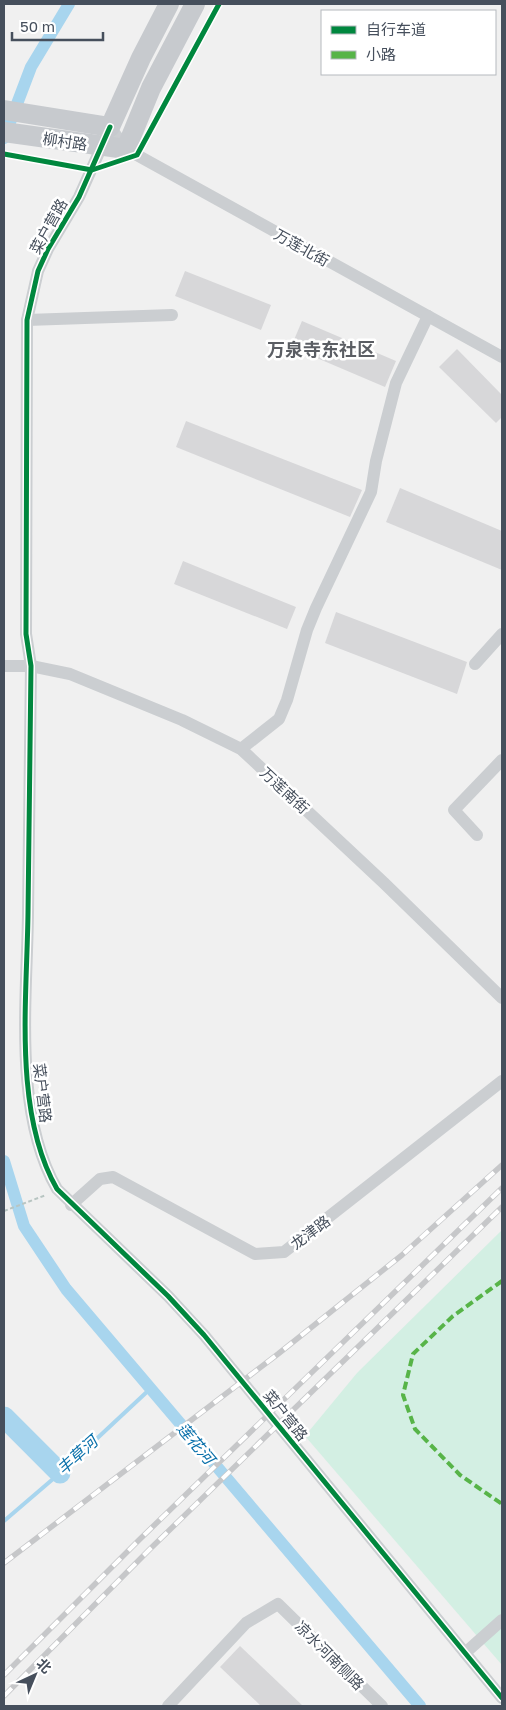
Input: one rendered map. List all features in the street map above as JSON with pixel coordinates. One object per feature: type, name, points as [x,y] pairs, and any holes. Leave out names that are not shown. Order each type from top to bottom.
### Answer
[{"type":"main road","points":[[110,127],[141,58],[169,4]]},
{"type":"main road","points":[[126,149],[151,88],[195,4]]},
{"type":"main road","name":"柳村路","points":[[4,110],[110,127]]},
{"type":"main road","name":"柳村路","points":[[4,132],[126,149]]},
{"type":"street","name":"菜户营路","points":[[110,127],[79,197],[48,249],[38,271],[27,320],[26,634],[30,666],[26,1076],[38,1145],[49,1175],[57,1189],[71,1205],[168,1296],[204,1335],[502,1698]]},
{"type":"street","name":"万莲北街","points":[[110,127],[126,149],[502,357]]},
{"type":"street","points":[[27,320],[172,315]]},
{"type":"street","points":[[241,749],[279,719],[285,706],[307,630],[371,492],[396,384],[428,316]]},
{"type":"street","points":[[475,664],[502,634]]},
{"type":"street","name":"万莲南街","points":[[4,666],[30,666],[70,674],[182,720],[241,749],[384,883],[502,998]]},
{"type":"street","points":[[476,835],[454,810],[502,760]]},
{"type":"street","name":"龙津路","points":[[71,1205],[100,1180],[113,1177],[255,1254],[284,1252],[502,1081]]},
{"type":"street","name":"凉水河南侧路","points":[[168,1706],[246,1623],[278,1604],[382,1706]]},
{"type":"street","points":[[465,1653],[502,1620]]},
{"type":"path","points":[[4,1211],[36,1200]]},
{"type":"green space","points":[[502,1230],[502,1665],[305,1436],[357,1373]]},
{"type":"building","points":[[185,271],[271,305],[261,330],[175,296]]},
{"type":"building","points":[[302,321],[396,361],[385,387],[291,347]]},
{"type":"building","points":[[457,349],[502,395],[502,417],[496,423],[439,367]]},
{"type":"building","points":[[186,421],[362,490],[350,517],[176,447]]},
{"type":"building","points":[[400,488],[502,531],[502,570],[386,522]]},
{"type":"building","points":[[183,561],[296,607],[287,629],[174,584]]},
{"type":"building","points":[[336,612],[467,662],[457,694],[325,643]]},
{"type":"building","points":[[240,1646],[303,1706],[261,1706],[220,1667]]},
{"type":"waterway","name":"莲花河","points":[[4,138],[31,67],[69,4]]},
{"type":"waterway","name":"莲花河","points":[[4,1161],[24,1226],[66,1289],[420,1706]]},
{"type":"waterway","name":"丰草河","points":[[4,1521],[60,1473],[150,1389]]},
{"type":"waterway","points":[[4,1417],[60,1473]]},
{"type":"railway","points":[[4,1563],[278,1354],[402,1255],[502,1165]]},
{"type":"railway","points":[[4,1675],[139,1540],[502,1188]]},
{"type":"railway","points":[[4,1696],[150,1549],[502,1207]]},
{"type":"marked path","points":[[502,1281],[453,1316],[413,1354],[403,1395],[415,1429],[460,1475],[502,1504]]},
{"type":"cycle path","points":[[4,154],[92,170],[137,155],[219,4]]},
{"type":"cycle path","points":[[110,127],[79,197],[48,249],[38,271],[27,320],[26,634],[31,666],[25,1018],[28,1091],[34,1126],[43,1159],[57,1189],[168,1296],[204,1335],[502,1698]]},
{"type":"district","name":"万泉寺东社区","points":[[321,349]]}]
